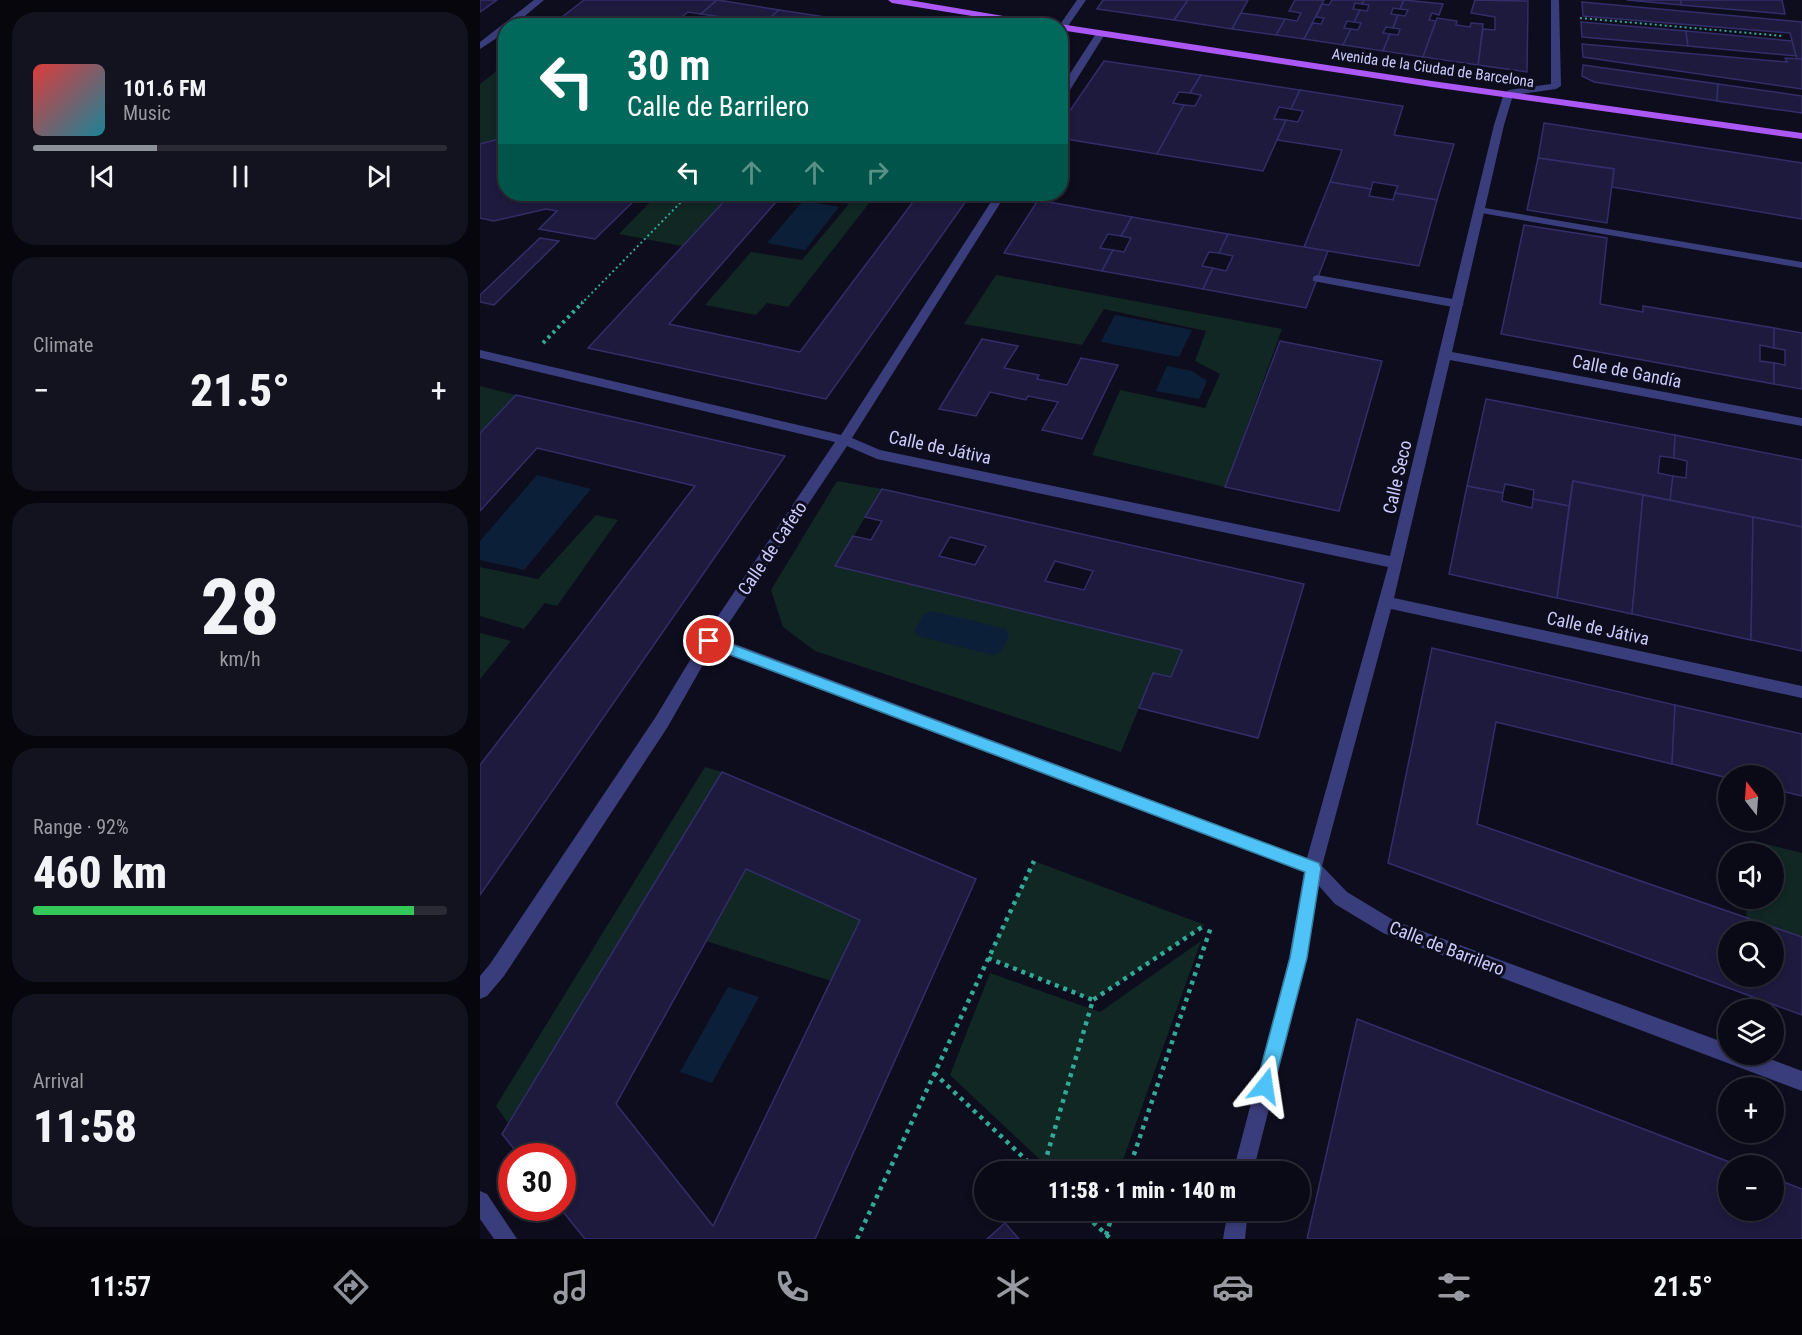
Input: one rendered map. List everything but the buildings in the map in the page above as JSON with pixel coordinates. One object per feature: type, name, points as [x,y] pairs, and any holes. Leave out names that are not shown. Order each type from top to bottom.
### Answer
[{"type":"main road","name":"Avenida de la Ciudad de Barcelona","points":[[892,0],[1008,18]]},
{"type":"main road","name":"Avenida de la Ciudad de Barcelona","points":[[1068,28],[1592,107],[1802,136]]},
{"type":"street","points":[[516,18],[540,0]]},
{"type":"street","points":[[1066,18],[1082,0]]},
{"type":"street","points":[[1509,93],[1556,86],[1555,0]]},
{"type":"street","points":[[480,46],[498,32]]},
{"type":"street","points":[[1068,85],[1100,34]]},
{"type":"street","points":[[489,39],[498,41]]},
{"type":"street","name":"Calle Seco","points":[[1246,1161],[1298,958],[1313,868],[1396,563],[1499,125],[1509,93]]},
{"type":"street","name":"Calle de Cafeto","points":[[480,990],[497,970],[661,723],[709,641],[844,440],[997,201]]},
{"type":"street","points":[[1479,210],[1802,265]]},
{"type":"street","points":[[1317,279],[1458,304]]},
{"type":"street","name":"Calle de Játiva","points":[[480,354],[844,440],[877,454],[1396,563]]},
{"type":"street","name":"Calle de Gandía","points":[[1446,356],[1802,422]]},
{"type":"street","name":"Calle de Játiva","points":[[1386,602],[1802,692]]},
{"type":"street","name":"Calle de Barrilero","points":[[709,641],[1313,868],[1341,898],[1389,927],[1718,1050]]},
{"type":"street","name":"Calle de Barrilero","points":[[1759,1065],[1802,1081]]},
{"type":"street","points":[[480,1201],[506,1239]]},
{"type":"street","points":[[1234,1239],[1236,1221]]},
{"type":"path","points":[[1555,16],[1783,36]]},
{"type":"path","points":[[524,363],[682,201]]},
{"type":"path","points":[[857,1239],[1034,861]]},
{"type":"path","points":[[1043,1161],[1093,1000],[1205,925]]},
{"type":"path","points":[[1132,1161],[1211,927]]},
{"type":"path","points":[[987,958],[1093,1000]]},
{"type":"path","points":[[934,1073],[1028,1161]]},
{"type":"path","points":[[1091,1221],[1112,1239]]},
{"type":"path","points":[[1106,1235],[1110,1221]]},
{"type":"green space","points":[[498,70],[498,139],[480,144],[480,84]]},
{"type":"green space","points":[[651,201],[724,201],[682,246],[619,234]]},
{"type":"green space","points":[[833,201],[870,202],[788,307],[767,303],[756,315],[705,305],[751,252],[802,260],[849,204]]},
{"type":"green space","points":[[996,275],[1282,329],[1225,487],[1092,455],[1120,390],[1205,408],[1220,374],[1195,361],[1206,331],[1104,309],[1082,345],[964,324]]},
{"type":"green space","points":[[480,386],[516,395],[480,433]]},
{"type":"green space","points":[[837,481],[882,489],[836,566],[1182,650],[1171,677],[1153,673],[1121,752],[815,651],[783,627],[771,590]]},
{"type":"green space","points":[[596,515],[618,520],[557,606],[545,603],[524,629],[480,616],[480,567],[538,579]]},
{"type":"green space","points":[[480,633],[511,641],[480,679]]},
{"type":"green space","points":[[705,767],[722,772],[508,1123],[496,1106]]},
{"type":"green space","points":[[1784,848],[1802,853],[1802,937],[1784,931],[1784,921],[1755,921],[1746,918],[1746,909],[1784,909]]},
{"type":"green space","points":[[1034,861],[1205,925],[1093,1000],[988,958]]},
{"type":"green space","points":[[746,869],[860,920],[831,981],[706,941]]},
{"type":"green space","points":[[1201,941],[1123,1161],[1041,1161],[950,1075],[990,973],[1100,1012]]},
{"type":"water","points":[[803,201],[839,207],[805,250],[767,243]]},
{"type":"water","points":[[1115,315],[1192,330],[1179,357],[1101,342]]},
{"type":"water","points":[[1167,366],[1192,371],[1207,381],[1199,399],[1156,391]]},
{"type":"water","points":[[537,475],[591,489],[524,570],[480,560],[480,541]]},
{"type":"water","points":[[932,611],[1006,629],[1009,636],[1001,652],[993,655],[918,636],[914,631],[923,615]]},
{"type":"water","points":[[728,987],[759,997],[712,1083],[680,1072]]},
{"type":"route","points":[[709,641],[1313,868],[1298,958],[1265,1086]]}]
